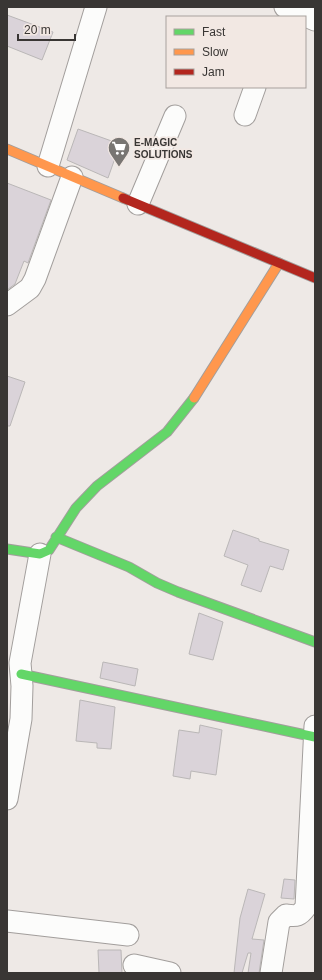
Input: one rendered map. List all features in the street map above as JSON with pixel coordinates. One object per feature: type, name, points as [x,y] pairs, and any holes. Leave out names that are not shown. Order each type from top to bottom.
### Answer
[{"type":"street","points":[[48,166],[96,7]]},
{"type":"street","points":[[284,7],[305,16]]},
{"type":"street","points":[[245,115],[255,88]]},
{"type":"street","points":[[138,204],[175,116]]},
{"type":"street","points":[[7,149],[315,278]]},
{"type":"street","points":[[7,305],[30,288],[35,279],[72,177]]},
{"type":"street","points":[[7,549],[40,554],[49,550],[76,508],[97,486],[167,432],[186,410],[279,263]]},
{"type":"street","points":[[56,537],[129,567],[157,583],[178,592],[315,642]]},
{"type":"street","points":[[7,799],[21,719],[22,686],[20,663],[22,647],[40,554]]},
{"type":"street","points":[[21,674],[315,734],[306,907],[302,914],[296,916],[286,915],[279,922],[271,973]]},
{"type":"street","points":[[7,921],[128,935]]},
{"type":"street","points":[[134,965],[170,973]]},
{"type":"building","points":[[7,15],[53,32],[42,60],[7,46]]},
{"type":"building","points":[[78,129],[120,144],[108,178],[67,160]]},
{"type":"building","points":[[7,183],[51,200],[28,263],[24,261],[15,284],[7,290]]},
{"type":"building","points":[[7,376],[25,382],[10,426],[7,426]]},
{"type":"building","points":[[233,530],[259,539],[259,541],[289,550],[283,570],[270,566],[261,592],[241,585],[248,565],[224,556]]},
{"type":"building","points":[[199,613],[223,622],[213,660],[189,654]]},
{"type":"building","points":[[103,662],[138,669],[135,686],[100,678]]},
{"type":"building","points":[[80,700],[115,707],[111,749],[97,748],[97,743],[76,741]]},
{"type":"building","points":[[200,725],[222,730],[216,775],[191,771],[190,779],[173,776],[179,730],[199,733]]},
{"type":"building","points":[[284,879],[295,880],[294,899],[281,898]]},
{"type":"building","points":[[248,889],[265,894],[252,939],[264,940],[259,973],[248,973],[251,953],[248,953],[242,973],[234,973],[240,918]]},
{"type":"building","points":[[98,950],[121,950],[122,973],[99,973]]},
{"type":"traffic: fast","points":[[7,549],[40,554],[49,550],[76,508],[97,486],[167,432],[194,398]]},
{"type":"traffic: fast","points":[[56,537],[129,567],[157,583],[178,592],[315,642]]},
{"type":"traffic: fast","points":[[21,674],[315,737]]},
{"type":"traffic: slow","points":[[7,149],[123,198]]},
{"type":"traffic: slow","points":[[194,398],[279,263]]},
{"type":"traffic: jam","points":[[123,198],[315,278]]},
{"type":"place","name":"E-MAGIC SOLUTIONS","points":[[119,168]]}]
